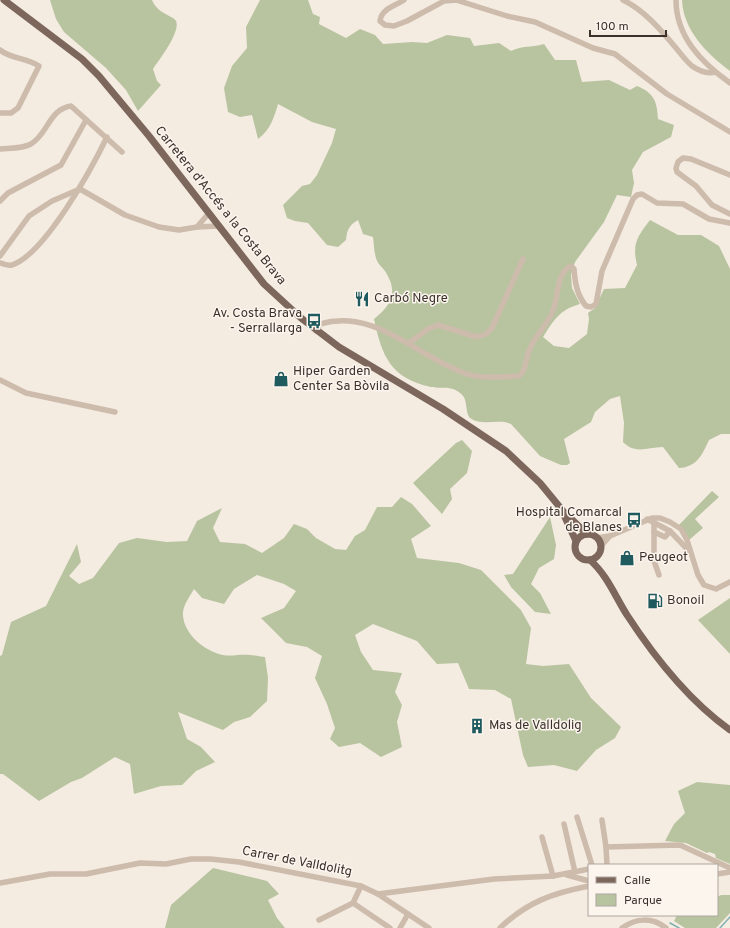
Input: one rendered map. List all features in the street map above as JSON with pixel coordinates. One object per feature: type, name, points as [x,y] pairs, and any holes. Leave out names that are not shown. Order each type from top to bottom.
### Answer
[{"type":"main road","name":"Carretera d'Accés a la Costa Brava","points":[[4,0],[82,60],[99,76],[124,104],[264,284],[316,331],[345,351],[477,430],[506,451],[540,482],[563,511],[587,534]]},
{"type":"main road","name":"Carretera d'Accés a la Costa Brava","points":[[563,511],[576,541]]},
{"type":"main road","points":[[590,560],[598,554],[601,546],[597,538],[587,534],[581,535],[576,541],[574,548],[577,554],[582,559],[590,560],[604,574]]},
{"type":"main road","points":[[598,554],[604,574],[627,614],[676,681],[696,703],[730,730]]},
{"type":"street","points":[[404,0],[385,10],[381,15],[380,21],[385,25],[394,26],[407,21],[444,1],[456,0],[507,16],[535,22],[593,48],[615,54],[668,94],[730,132]]},
{"type":"street","points":[[623,0],[634,5],[668,39],[691,66],[709,74],[715,72]]},
{"type":"street","points":[[676,0],[676,12],[689,44],[715,72],[730,83]]},
{"type":"street","points":[[0,50],[16,58],[33,62],[39,66],[18,108],[11,113],[0,113]]},
{"type":"street","points":[[0,149],[17,148],[31,144],[39,136],[55,113],[63,107],[71,106],[108,137],[122,152]]},
{"type":"street","points":[[0,201],[8,193],[61,165],[86,120]]},
{"type":"street","points":[[0,263],[12,265],[24,258],[40,243],[80,189],[108,137]]},
{"type":"street","points":[[730,175],[690,159],[683,158],[678,162],[676,168],[677,172],[696,186],[712,205],[730,214]]},
{"type":"street","points":[[80,189],[125,215],[159,227],[179,230],[219,226]]},
{"type":"street","points":[[0,256],[29,216],[52,201],[80,189]]},
{"type":"street","points":[[316,331],[320,324],[352,320],[376,327],[409,343],[440,363],[464,373],[477,377],[519,376],[525,366],[529,350],[554,309],[562,277],[567,267],[571,266],[574,269],[575,284],[581,299],[586,306],[591,307],[596,304],[602,271],[634,199],[638,195],[642,194],[658,203],[683,204],[709,219],[730,224]]},
{"type":"street","points":[[197,227],[209,213]]},
{"type":"street","points":[[409,343],[428,329],[438,325],[477,337],[486,334],[492,328],[523,259]]},
{"type":"street","points":[[0,380],[31,394],[63,399],[115,412]]},
{"type":"street","points":[[597,538],[610,536],[652,518],[660,518],[681,529],[687,540],[704,585],[716,589],[730,582]]},
{"type":"street","points":[[659,575],[654,561],[654,524],[660,518]]},
{"type":"street","points":[[647,520],[670,531],[691,553]]},
{"type":"street","points":[[654,532],[664,537],[670,531]]},
{"type":"street","points":[[601,546],[610,536]]},
{"type":"street","points":[[576,817],[592,864]]},
{"type":"street","points":[[602,820],[607,864]]},
{"type":"street","points":[[564,824],[576,872]]},
{"type":"street","points":[[542,837],[553,876]]},
{"type":"street","points":[[606,847],[680,845],[730,868]]},
{"type":"street","name":"Carrer de Valldolitg","points":[[0,883],[50,874],[86,874],[140,864],[166,864],[191,859],[239,862],[361,886],[378,894],[429,928]]},
{"type":"street","points":[[378,894],[494,878],[553,876],[588,870]]},
{"type":"street","points":[[718,874],[730,872]]},
{"type":"street","points":[[565,874],[588,880]]},
{"type":"street","points":[[319,920],[352,904],[361,886]]},
{"type":"street","points":[[500,928],[532,903],[553,894],[588,886]]},
{"type":"street","points":[[352,904],[390,928]]},
{"type":"street","points":[[400,928],[408,914]]},
{"type":"street","points":[[622,928],[635,921],[648,920],[666,928]]},
{"type":"green space","points":[[50,0],[152,0],[158,9],[173,18],[176,22],[174,35],[153,69],[157,81],[161,85],[138,111],[126,90],[106,68],[64,32],[56,19]]},
{"type":"green space","points":[[260,0],[308,0],[313,14],[320,17],[319,24],[346,38],[360,29],[375,35],[383,44],[412,42],[427,43],[447,35],[470,38],[474,46],[499,43],[511,51],[519,48],[544,44],[555,60],[576,60],[582,82],[609,80],[630,90],[637,86],[651,95],[654,98],[657,107],[658,119],[674,125],[671,137],[643,152],[632,170],[634,183],[631,197],[617,195],[604,222],[575,262],[571,275],[572,288],[580,304],[567,309],[558,316],[543,337],[554,346],[569,348],[587,334],[589,319],[588,313],[595,308],[604,289],[625,288],[637,265],[635,246],[639,236],[650,220],[678,235],[701,235],[719,246],[730,269],[730,434],[721,434],[709,440],[695,463],[679,468],[663,447],[637,449],[628,446],[623,442],[624,423],[620,396],[610,399],[595,412],[591,422],[564,439],[570,463],[567,465],[561,465],[540,456],[511,424],[506,422],[480,422],[470,418],[467,412],[465,398],[457,391],[450,388],[431,387],[417,383],[406,378],[397,371],[390,364],[385,354],[374,319],[389,303],[392,286],[385,271],[378,263],[373,237],[363,234],[358,220],[352,224],[348,231],[346,240],[338,247],[327,245],[308,223],[287,218],[283,205],[302,186],[310,184],[317,175],[332,143],[336,129],[312,122],[278,104],[266,132],[258,139],[252,115],[240,117],[228,112],[224,88],[232,66],[247,48],[246,27]]},
{"type":"green space","points":[[682,0],[730,0],[730,71],[713,57],[698,40],[683,11]]},
{"type":"green space","points":[[462,440],[472,451],[467,473],[450,489],[452,499],[442,514],[413,483],[456,443]]},
{"type":"green space","points":[[712,491],[719,497],[695,519],[703,528],[689,540],[679,525]]},
{"type":"green space","points":[[401,497],[412,504],[431,526],[411,539],[417,558],[459,563],[481,570],[521,610],[531,628],[526,664],[543,666],[569,664],[591,698],[621,727],[615,738],[596,750],[577,771],[554,765],[528,767],[523,755],[511,699],[495,690],[469,689],[458,663],[437,664],[417,641],[373,624],[355,635],[361,652],[373,670],[402,673],[395,692],[402,705],[397,722],[402,747],[381,757],[360,743],[339,747],[330,739],[335,728],[327,704],[315,678],[322,656],[307,647],[286,643],[261,618],[284,608],[296,591],[284,584],[257,575],[234,589],[224,604],[202,598],[194,589],[187,600],[183,612],[185,626],[193,637],[204,647],[228,656],[250,655],[265,657],[268,678],[267,701],[250,717],[234,722],[223,730],[178,712],[187,739],[201,747],[215,762],[196,771],[182,785],[161,786],[134,794],[130,764],[115,757],[82,778],[71,782],[39,801],[3,774],[0,774],[0,656],[2,655],[11,622],[46,606],[77,544],[81,562],[69,576],[79,584],[93,578],[119,543],[137,538],[167,542],[187,541],[197,521],[222,508],[213,528],[220,542],[245,544],[262,553],[284,538],[294,524],[307,529],[316,538],[335,549],[346,550],[355,536],[365,530],[377,507],[392,507]]},
{"type":"green space","points":[[550,517],[556,545],[554,559],[539,568],[531,584],[540,593],[551,614],[535,612],[511,587],[504,575],[513,574]]},
{"type":"green space","points":[[730,598],[730,654],[698,620]]},
{"type":"green space","points":[[697,782],[730,785],[730,864],[716,858],[715,854],[709,852],[707,853],[686,843],[665,841],[674,824],[685,813],[678,791]]},
{"type":"green space","points":[[213,868],[267,881],[279,894],[268,900],[277,918],[285,928],[165,928],[171,905]]},
{"type":"green space","points":[[730,895],[730,913],[716,928],[685,928],[674,921],[676,916],[718,916],[718,896]]},
{"type":"waterway","points":[[720,928],[730,917]]},
{"type":"waterway","points":[[670,923],[679,928]]},
{"type":"place","name":"Carbó Negre","points":[[362,299]]},
{"type":"place","name":"Av. Costa Brava - Serrallarga","points":[[314,321]]},
{"type":"place","name":"Hiper Garden Center Sa Bòvila","points":[[281,379]]},
{"type":"place","name":"Hospital Comarcal de Blanes","points":[[634,520]]},
{"type":"place","name":"Peugeot","points":[[627,558]]},
{"type":"place","name":"Bonoil","points":[[655,601]]},
{"type":"place","name":"Mas de Valldolig","points":[[477,726]]}]
